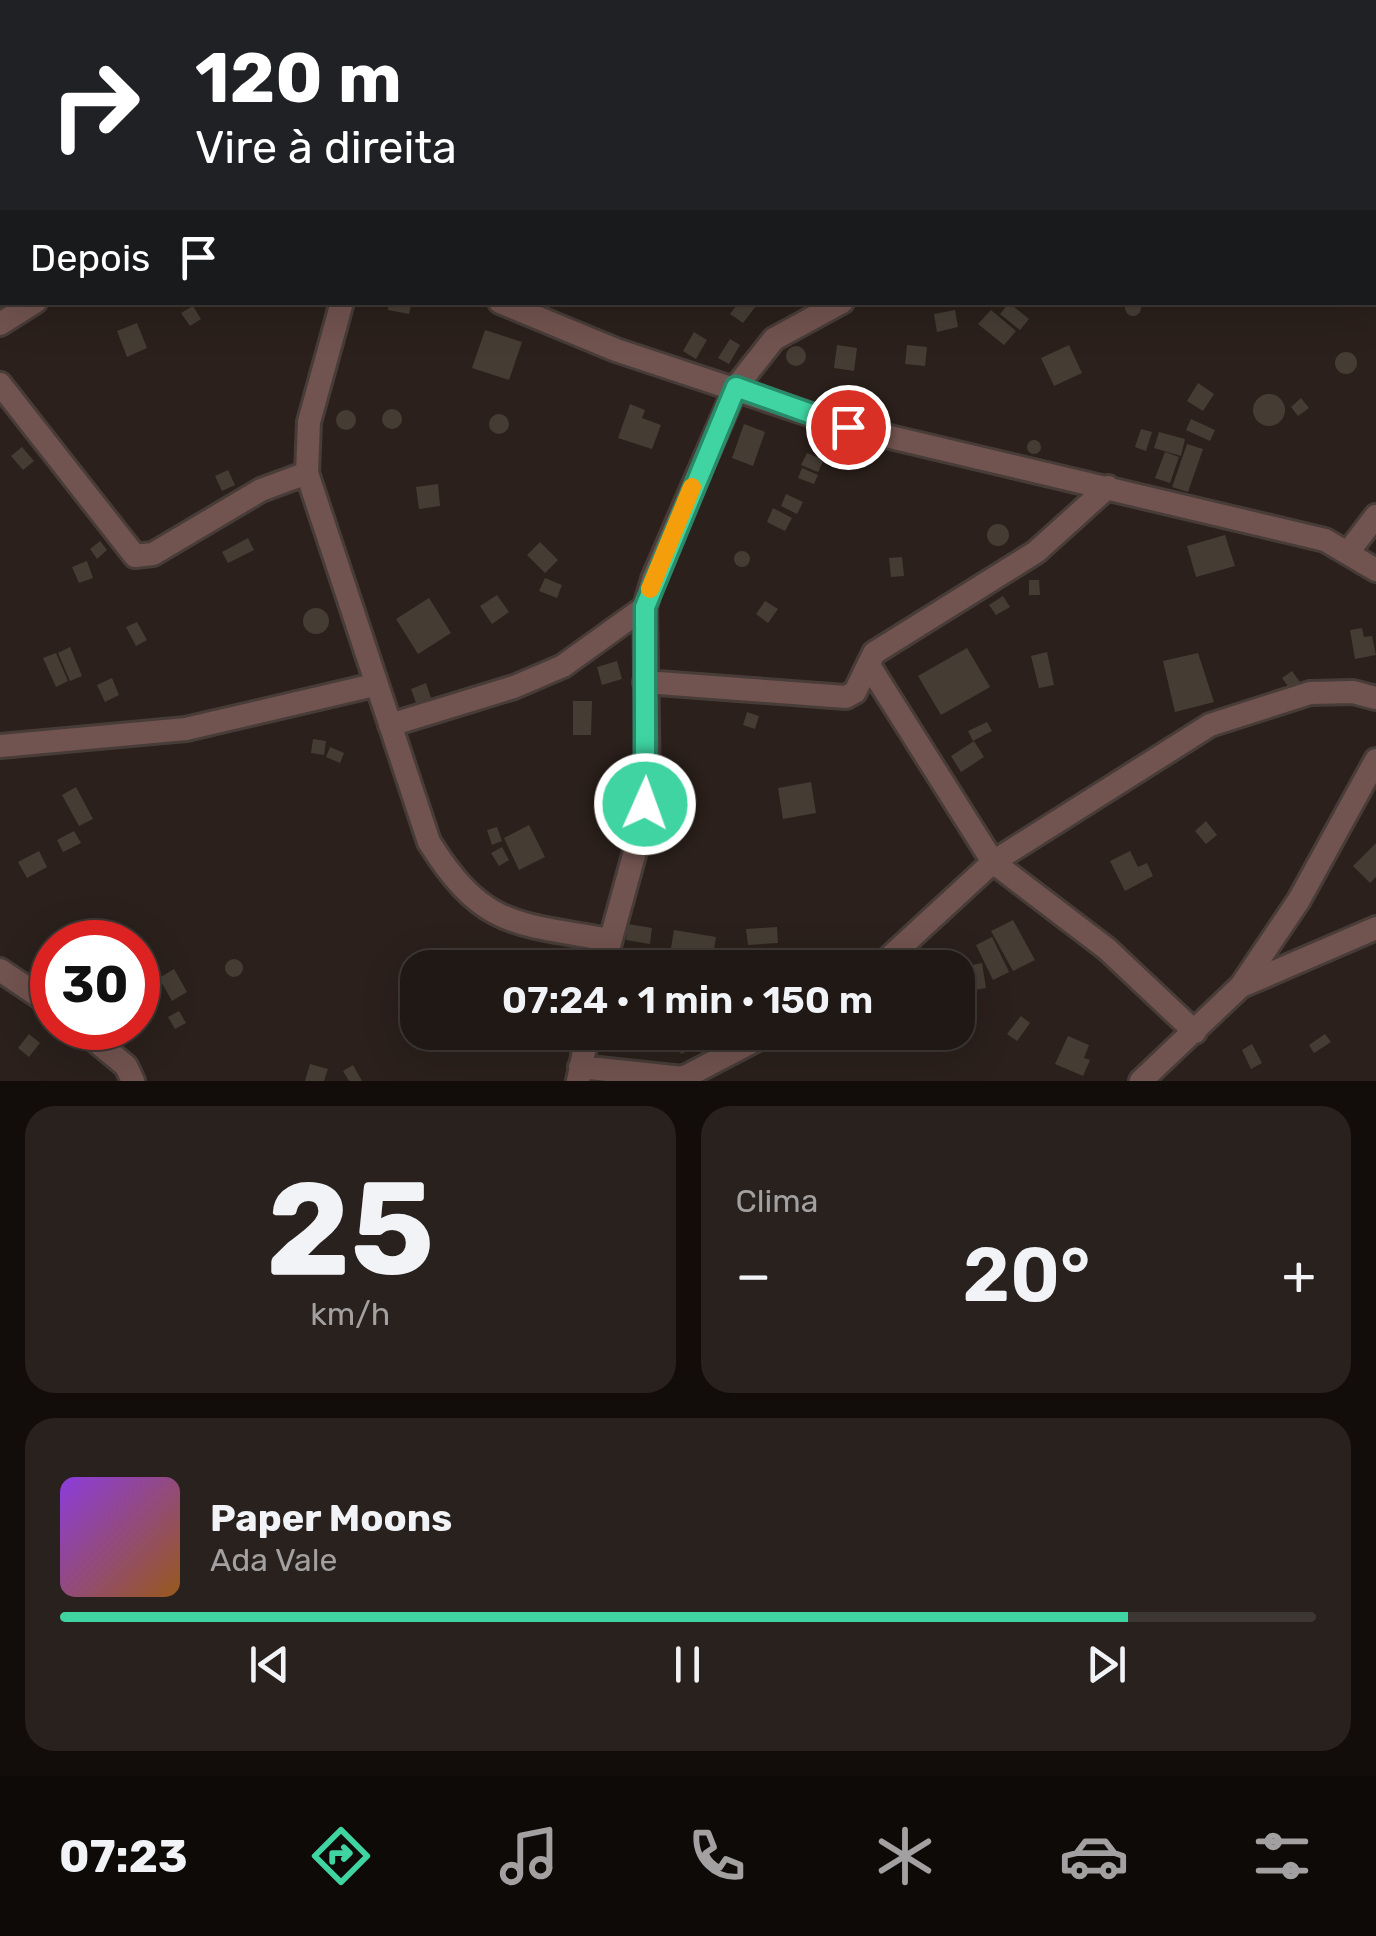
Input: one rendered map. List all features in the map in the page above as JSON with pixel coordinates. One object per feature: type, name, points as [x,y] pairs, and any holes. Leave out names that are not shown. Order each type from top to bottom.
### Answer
[{"type":"street","points":[[0,324],[30,305]]},
{"type":"street","points":[[341,305],[309,422],[307,473],[428,842],[455,883],[482,908],[510,922],[610,940]]},
{"type":"street","points":[[507,305],[616,350],[848,427],[1325,540],[1376,570]]},
{"type":"street","points":[[608,950],[642,826],[648,783],[645,607],[736,387],[774,339],[827,306]]},
{"type":"street","points":[[0,384],[136,556],[153,554],[261,490],[307,473]]},
{"type":"street","points":[[645,682],[832,698],[855,692],[874,653],[1036,552],[1108,487]]},
{"type":"street","points":[[1349,551],[1376,516]]},
{"type":"street","points":[[390,725],[514,687],[563,666],[645,607]]},
{"type":"street","points":[[870,668],[993,862],[1107,949],[1195,1032]]},
{"type":"street","points":[[0,746],[186,729],[374,685]]},
{"type":"street","points":[[898,950],[993,862],[1210,725],[1310,693],[1353,692],[1376,698]]},
{"type":"street","points":[[1141,1081],[1241,986],[1299,900],[1376,760]]},
{"type":"street","points":[[1241,986],[1376,928]]},
{"type":"street","points":[[0,970],[30,990]]},
{"type":"street","points":[[107,1050],[126,1066],[134,1081]]},
{"type":"street","points":[[579,1074],[683,1078],[737,1050]]},
{"type":"building","points":[[389,305],[411,305],[409,314],[388,310]]},
{"type":"building","points":[[737,305],[756,306],[743,323],[730,314]]},
{"type":"building","points":[[1012,305],[1029,319],[1020,330],[1000,314]]},
{"type":"building","points":[[1127,305],[1141,308],[1133,316],[1125,308]]},
{"type":"building","points":[[193,306],[201,319],[190,326],[181,313]]},
{"type":"building","points":[[955,310],[958,327],[937,332],[934,314]]},
{"type":"building","points":[[991,310],[1016,331],[1004,345],[978,324]]},
{"type":"building","points":[[137,323],[147,348],[127,357],[117,331]]},
{"type":"building","points":[[485,330],[522,342],[509,380],[472,368]]},
{"type":"building","points":[[694,332],[707,340],[696,359],[683,351]]},
{"type":"building","points":[[730,339],[740,345],[729,364],[718,358]]},
{"type":"building","points":[[837,345],[857,348],[854,371],[834,368]]},
{"type":"building","points":[[907,345],[927,347],[925,366],[905,364]]},
{"type":"building","points":[[1069,345],[1082,373],[1054,386],[1041,358]]},
{"type":"building","points":[[796,346],[806,356],[796,366],[786,356]]},
{"type":"building","points":[[1342,352],[1350,352],[1357,363],[1350,374],[1342,374],[1335,367],[1335,359]]},
{"type":"building","points":[[1198,383],[1214,394],[1203,411],[1187,401]]},
{"type":"building","points":[[1269,394],[1280,399],[1285,410],[1280,421],[1269,426],[1258,421],[1253,410],[1258,399]]},
{"type":"building","points":[[1301,398],[1309,408],[1298,416],[1291,407]]},
{"type":"building","points":[[630,404],[645,410],[642,418],[661,425],[652,449],[618,438]]},
{"type":"building","points":[[392,409],[402,419],[392,429],[382,419]]},
{"type":"building","points":[[346,410],[356,420],[346,430],[336,420]]},
{"type":"building","points":[[499,414],[509,424],[499,434],[489,424]]},
{"type":"building","points":[[1191,419],[1215,430],[1210,441],[1186,430]]},
{"type":"building","points":[[744,424],[765,432],[753,466],[732,458]]},
{"type":"building","points":[[1141,429],[1152,432],[1146,451],[1135,447]]},
{"type":"building","points":[[1159,432],[1185,439],[1181,456],[1154,448]]},
{"type":"building","points":[[1034,440],[1041,447],[1034,454],[1027,447]]},
{"type":"building","points":[[1187,444],[1203,449],[1188,492],[1172,487]]},
{"type":"building","points":[[22,447],[34,461],[23,470],[11,456]]},
{"type":"building","points":[[1165,452],[1179,457],[1170,483],[1155,478]]},
{"type":"building","points":[[807,453],[824,460],[818,472],[801,465]]},
{"type":"building","points":[[802,468],[818,475],[814,484],[798,478]]},
{"type":"building","points":[[228,470],[235,485],[222,491],[215,476]]},
{"type":"building","points":[[438,484],[440,506],[419,509],[416,487]]},
{"type":"building","points":[[786,494],[803,502],[797,514],[781,506]]},
{"type":"building","points":[[773,508],[792,518],[785,531],[767,522]]},
{"type":"building","points":[[998,524],[1006,527],[1006,543],[998,546],[990,543],[987,535],[990,527]]},
{"type":"building","points":[[1225,535],[1235,566],[1196,577],[1187,546]]},
{"type":"building","points":[[248,538],[254,550],[228,563],[222,552]]},
{"type":"building","points":[[100,541],[107,550],[97,559],[90,549]]},
{"type":"building","points":[[540,542],[558,560],[545,573],[527,555]]},
{"type":"building","points":[[742,551],[750,559],[742,567],[734,559]]},
{"type":"building","points":[[902,557],[904,576],[891,577],[889,558]]},
{"type":"building","points":[[87,561],[93,578],[79,583],[72,567]]},
{"type":"building","points":[[545,578],[562,585],[557,598],[539,591]]},
{"type":"building","points":[[1029,580],[1039,580],[1040,595],[1029,595]]},
{"type":"building","points":[[497,595],[509,612],[492,624],[480,606]]},
{"type":"building","points":[[1003,596],[1010,607],[996,615],[989,605]]},
{"type":"building","points":[[429,598],[451,633],[418,654],[396,619]]},
{"type":"building","points":[[765,601],[778,609],[768,623],[756,614]]},
{"type":"building","points":[[316,608],[325,612],[329,621],[325,630],[316,634],[307,630],[303,621],[307,612]]},
{"type":"building","points":[[137,622],[147,640],[136,646],[126,627]]},
{"type":"building","points":[[1362,628],[1364,637],[1372,636],[1376,655],[1355,659],[1350,630]]},
{"type":"building","points":[[70,647],[82,676],[70,681],[58,653]]},
{"type":"building","points":[[967,648],[990,687],[941,715],[918,676]]},
{"type":"building","points":[[1047,652],[1054,685],[1039,688],[1031,656]]},
{"type":"building","points":[[56,653],[68,681],[56,687],[43,658]]},
{"type":"building","points":[[1198,653],[1214,702],[1175,712],[1163,661]]},
{"type":"building","points":[[617,661],[622,679],[602,685],[597,667]]},
{"type":"building","points":[[1292,671],[1300,682],[1290,689],[1282,678]]},
{"type":"building","points":[[112,678],[119,695],[105,702],[97,685]]},
{"type":"building","points":[[426,683],[431,698],[416,703],[411,689]]},
{"type":"building","points":[[573,701],[592,701],[591,735],[573,735]]},
{"type":"building","points":[[747,712],[759,716],[755,729],[743,725]]},
{"type":"building","points":[[987,722],[992,731],[973,741],[968,731]]},
{"type":"building","points":[[313,739],[326,741],[324,755],[311,753]]},
{"type":"building","points":[[974,741],[984,757],[961,772],[951,756]]},
{"type":"building","points":[[330,747],[344,753],[340,763],[326,757]]},
{"type":"building","points":[[811,782],[816,813],[783,819],[778,788]]},
{"type":"building","points":[[76,787],[93,819],[79,826],[62,795]]},
{"type":"building","points":[[1206,821],[1217,835],[1206,844],[1195,831]]},
{"type":"building","points":[[529,825],[545,857],[519,870],[504,838]]},
{"type":"building","points":[[497,827],[502,841],[492,845],[487,830]]},
{"type":"building","points":[[74,831],[81,843],[63,852],[57,840]]},
{"type":"building","points":[[1376,843],[1376,877],[1370,883],[1353,866]]},
{"type":"building","points":[[502,847],[509,860],[499,866],[491,853]]},
{"type":"building","points":[[39,851],[47,867],[27,878],[18,862]]},
{"type":"building","points":[[1130,851],[1138,867],[1147,863],[1153,876],[1125,891],[1110,861]]},
{"type":"building","points":[[1013,920],[1035,960],[1013,971],[991,931]]},
{"type":"building","points":[[628,924],[652,928],[650,944],[626,940]]},
{"type":"building","points":[[777,927],[778,943],[748,945],[746,929]]},
{"type":"building","points":[[674,930],[716,937],[714,950],[671,948]]},
{"type":"building","points":[[992,937],[1009,972],[993,980],[976,945]]},
{"type":"building","points":[[234,959],[241,961],[241,975],[234,977],[227,975],[225,968],[227,961]]},
{"type":"building","points":[[982,963],[986,988],[975,990],[975,964]]},
{"type":"building","points":[[174,969],[187,992],[172,1001],[160,977]]},
{"type":"building","points":[[179,1011],[186,1023],[175,1029],[168,1017]]},
{"type":"building","points":[[1021,1016],[1030,1023],[1017,1041],[1007,1034]]},
{"type":"building","points":[[1325,1034],[1331,1042],[1314,1053],[1309,1045]]},
{"type":"building","points":[[30,1035],[30,1050],[34,1050],[29,1057],[18,1048]]},
{"type":"building","points":[[1068,1036],[1089,1045],[1084,1058],[1090,1060],[1083,1076],[1055,1064]]},
{"type":"building","points":[[1252,1044],[1262,1063],[1251,1069],[1242,1050]]},
{"type":"building","points":[[310,1064],[328,1069],[324,1081],[305,1081]]},
{"type":"building","points":[[353,1065],[362,1081],[349,1081],[343,1071]]},
{"type":"slow traffic","points":[[650,589],[692,487]]},
{"type":"route","points":[[645,804],[645,607],[652,580],[736,387],[848,427]]}]
